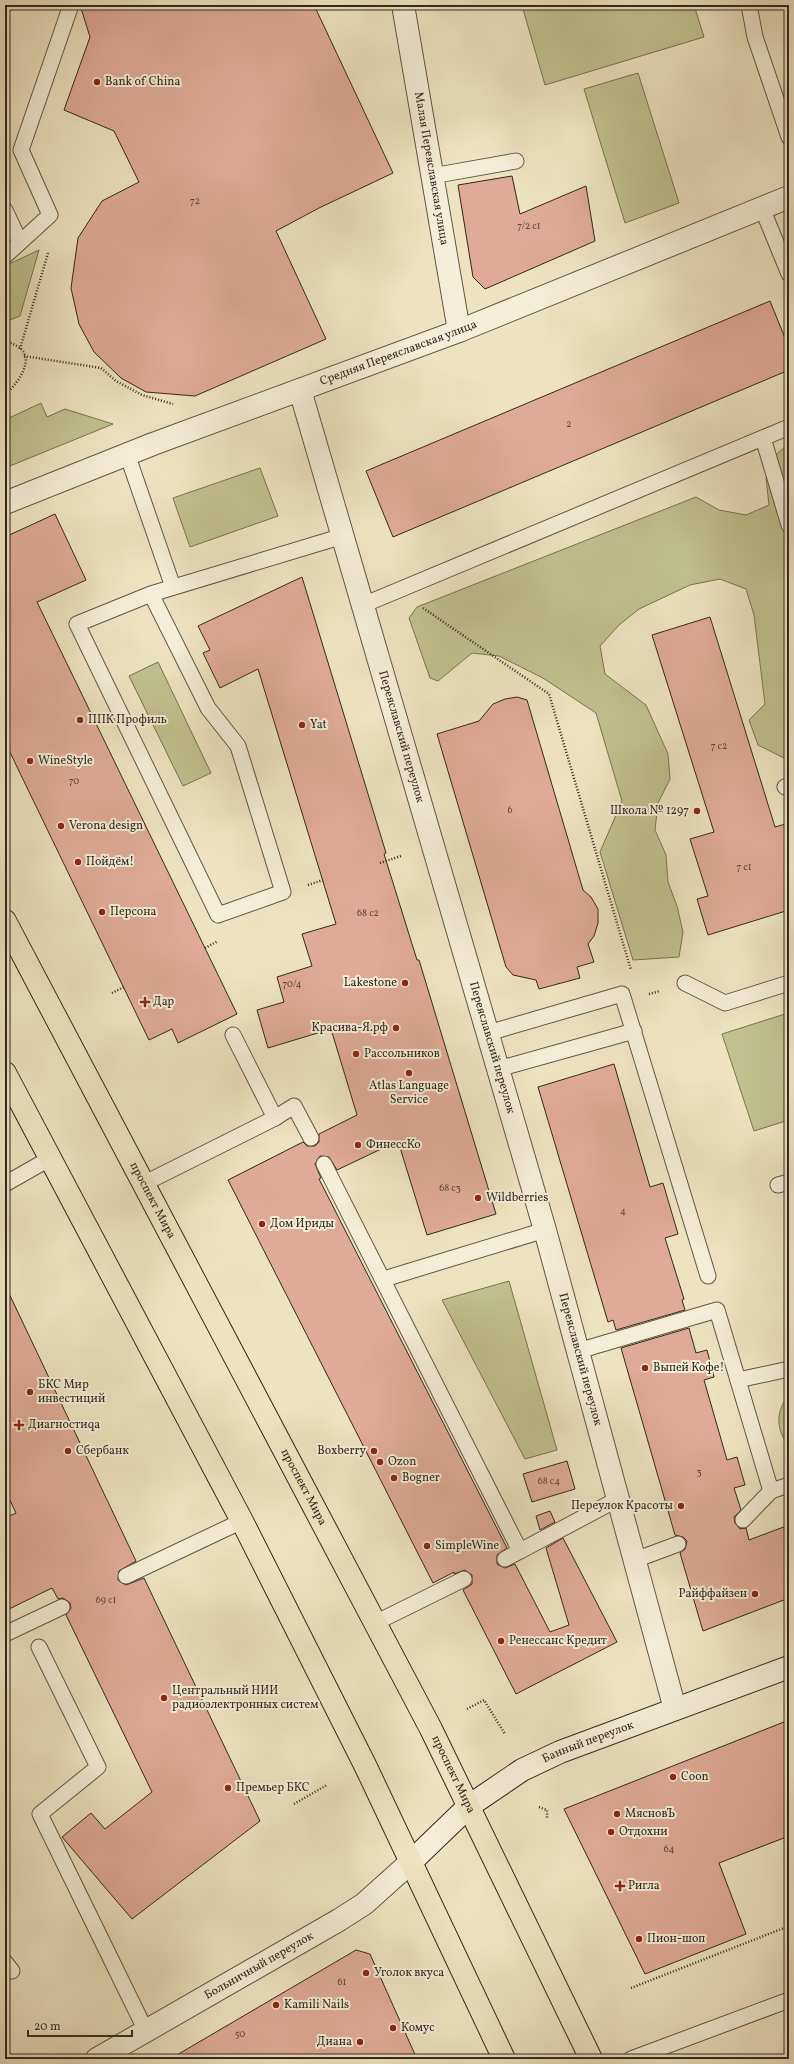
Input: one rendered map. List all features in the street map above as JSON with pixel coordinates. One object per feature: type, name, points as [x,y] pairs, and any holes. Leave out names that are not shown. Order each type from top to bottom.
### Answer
[{"type":"main road","name":"проспект Мира","points":[[5,921],[432,1729],[591,2059]]},
{"type":"main road","points":[[5,1073],[49,1159],[242,1521],[412,1861],[504,2059]]},
{"type":"street","name":"Малая Переяславская улица","points":[[403,5],[459,331]]},
{"type":"street","name":"Средняя Переяславская улица","points":[[5,503],[127,454],[459,331],[789,197]]},
{"type":"street","name":"Переяславский переулок","points":[[300,390],[545,1230],[675,1709]]},
{"type":"street","name":"Банный переулок","points":[[412,1861],[469,1806],[522,1770],[560,1752],[789,1667]]},
{"type":"street","name":"Больничный переулок","points":[[97,2059],[339,1920],[364,1904],[412,1861]]},
{"type":"lane","points":[[5,256],[50,214],[21,150],[71,5]]},
{"type":"lane","points":[[749,5],[755,37],[789,137]]},
{"type":"lane","points":[[432,176],[516,161]]},
{"type":"lane","points":[[762,208],[789,274]]},
{"type":"lane","points":[[5,210],[20,242]]},
{"type":"lane","points":[[363,605],[789,427]]},
{"type":"lane","points":[[763,438],[789,525]]},
{"type":"lane","points":[[127,454],[173,587]]},
{"type":"lane","points":[[151,594],[208,708],[238,746],[284,892],[218,915],[77,624],[151,594],[343,536]]},
{"type":"lane","points":[[685,983],[725,1003],[789,983]]},
{"type":"lane","points":[[488,1033],[622,994],[708,1276]]},
{"type":"lane","points":[[498,1069],[634,1031]]},
{"type":"lane","points":[[233,1035],[275,1118]]},
{"type":"lane","points":[[143,1184],[275,1118],[294,1106],[311,1138]]},
{"type":"lane","points":[[5,1184],[49,1159]]},
{"type":"lane","points":[[324,1164],[384,1279],[520,1551]]},
{"type":"lane","points":[[384,1279],[545,1230]]},
{"type":"lane","points":[[578,1351],[717,1310],[771,1491]]},
{"type":"lane","points":[[738,1380],[789,1369]]},
{"type":"lane","points":[[744,1520],[771,1491],[789,1485]]},
{"type":"lane","points":[[505,1559],[618,1499]]},
{"type":"lane","points":[[126,1576],[242,1521]]},
{"type":"lane","points":[[635,1560],[678,1544]]},
{"type":"lane","points":[[375,1623],[464,1580]]},
{"type":"lane","points":[[5,1634],[62,1607]]},
{"type":"lane","points":[[39,1648],[98,1766],[40,1814],[146,2031]]},
{"type":"lane","points":[[631,2059],[789,2000]]},
{"type":"path","points":[[20,348],[56,228],[50,214]]},
{"type":"path","points":[[5,341],[20,348],[24,356],[25,368],[16,385],[5,395]]},
{"type":"path","points":[[24,356],[101,368],[116,381],[142,395],[176,405]]},
{"type":"path","points":[[398,590],[549,694],[631,972],[622,994]]},
{"type":"path","points":[[380,863],[401,856]]},
{"type":"path","points":[[112,993],[124,987]]},
{"type":"path","points":[[467,1709],[484,1700],[506,1734]]},
{"type":"path","points":[[294,1804],[328,1785]]},
{"type":"path","points":[[538,1807],[547,1810],[547,1818]]},
{"type":"path","points":[[631,1988],[789,1926]]},
{"type":"green space","points":[[536,5],[694,5],[704,37],[545,85],[523,9]]},
{"type":"green space","points":[[638,73],[679,203],[625,223],[584,89]]},
{"type":"green space","points":[[39,250],[20,316],[5,322],[5,266]]},
{"type":"green space","points":[[41,403],[47,417],[65,409],[113,424],[5,468],[5,420]]},
{"type":"green space","points":[[789,443],[789,756],[784,758],[758,745],[749,720],[765,704],[754,615],[746,589],[720,579],[690,585],[639,609],[619,625],[600,646],[605,674],[646,705],[668,754],[670,779],[658,803],[655,830],[666,855],[668,882],[677,906],[683,932],[679,957],[633,960],[600,852],[622,801],[596,713],[543,678],[499,656],[472,653],[438,681],[430,678],[409,618],[417,607],[696,497],[719,510],[746,515],[769,505],[766,478],[776,455]]},
{"type":"green space","points":[[260,468],[278,516],[190,547],[173,498]]},
{"type":"green space","points":[[158,662],[211,773],[183,786],[129,676]]},
{"type":"green space","points":[[785,1014],[789,1025],[789,1120],[754,1131],[722,1034]]},
{"type":"green space","points":[[509,1281],[557,1450],[525,1459],[442,1300]]},
{"type":"green space","points":[[789,1395],[789,1446],[782,1434],[779,1414],[784,1401]]},
{"type":"building","points":[[80,5],[314,5],[393,173],[319,208],[276,231],[326,339],[195,396],[146,392],[121,378],[94,352],[79,324],[71,288],[78,238],[102,201],[139,182],[114,131],[64,110],[90,37]]},
{"type":"building","points":[[512,176],[520,214],[586,186],[595,241],[485,289],[473,277],[458,185]]},
{"type":"building","points":[[770,301],[789,348],[789,370],[393,537],[366,471]]},
{"type":"building","points":[[55,514],[86,580],[37,602],[237,1014],[178,1043],[172,1029],[149,1040],[5,742],[5,537]]},
{"type":"building","points":[[302,577],[386,853],[384,854],[417,960],[419,960],[496,1214],[427,1235],[398,1141],[337,1170],[329,1157],[320,1156],[315,1164],[321,1178],[319,1179],[507,1548],[497,1555],[497,1564],[505,1568],[515,1564],[550,1632],[569,1625],[546,1548],[563,1538],[617,1642],[516,1694],[463,1590],[472,1584],[472,1575],[465,1570],[454,1574],[454,1572],[433,1583],[228,1180],[303,1142],[307,1146],[315,1146],[319,1142],[319,1134],[357,1115],[331,1029],[268,1048],[257,1010],[284,1002],[277,977],[312,966],[302,934],[336,924],[258,669],[220,688],[203,653],[210,650],[198,626]]},
{"type":"building","points":[[710,617],[775,827],[789,823],[789,910],[708,935],[697,899],[708,896],[690,839],[714,832],[652,635]]},
{"type":"building","points":[[517,697],[527,700],[583,890],[591,897],[598,909],[598,923],[594,936],[588,944],[594,962],[577,967],[580,978],[539,989],[536,980],[513,975],[506,967],[437,734],[479,721],[493,704],[505,699]]},
{"type":"building","points":[[614,1064],[650,1187],[663,1183],[678,1234],[665,1238],[684,1299],[682,1300],[685,1310],[616,1330],[613,1320],[608,1322],[538,1087]]},
{"type":"building","points":[[5,1285],[136,1561],[119,1571],[118,1580],[126,1585],[144,1578],[260,1821],[132,1919],[62,1837],[91,1813],[105,1829],[152,1792],[66,1615],[71,1608],[70,1603],[63,1598],[58,1599],[52,1588],[5,1611],[5,1518],[16,1513],[5,1490]]},
{"type":"building","points":[[689,1328],[696,1353],[707,1350],[714,1377],[704,1380],[727,1460],[737,1457],[745,1485],[734,1488],[741,1510],[734,1517],[735,1523],[740,1529],[746,1528],[749,1540],[789,1525],[789,1598],[703,1631],[680,1553],[685,1549],[687,1541],[683,1537],[675,1535],[621,1348]]},
{"type":"building","points":[[567,1461],[575,1489],[532,1502],[523,1474]]},
{"type":"building","points":[[550,1511],[555,1522],[540,1530],[536,1516]]},
{"type":"building","points":[[789,1720],[789,1836],[719,1863],[746,1934],[645,1974],[564,1809]]},
{"type":"building","points":[[356,1950],[370,1954],[417,2059],[170,2059]]},
{"type":"place","name":"Bank of China","points":[[97,82]]},
{"type":"place","name":"ППК Профиль","points":[[80,720]]},
{"type":"place","name":"Yat","points":[[302,725]]},
{"type":"place","name":"WineStyle","points":[[30,761]]},
{"type":"place","name":"Школа № 1297","points":[[697,811]]},
{"type":"place","name":"Verona design","points":[[61,826]]},
{"type":"place","name":"Пойдём!","points":[[78,862]]},
{"type":"place","name":"Персона","points":[[102,912]]},
{"type":"place","name":"Lakestone","points":[[405,983]]},
{"type":"place","name":"Дар","points":[[145,1002]]},
{"type":"place","name":"Красива-Я.рф","points":[[396,1028]]},
{"type":"place","name":"Рассольников","points":[[356,1054]]},
{"type":"place","name":"Atlas Language Service","points":[[409,1073]]},
{"type":"place","name":"ФинессКо","points":[[358,1145]]},
{"type":"place","name":"Wildberries","points":[[478,1198]]},
{"type":"place","name":"Дом Ириды","points":[[262,1224]]},
{"type":"place","name":"Выпей Кофе!","points":[[645,1368]]},
{"type":"place","name":"БКС Мир инвестиций","points":[[30,1392]]},
{"type":"place","name":"Диагностиqа","points":[[19,1425]]},
{"type":"place","name":"Сбербанк","points":[[68,1451]]},
{"type":"place","name":"Boxberry","points":[[374,1451]]},
{"type":"place","name":"Ozon","points":[[380,1462]]},
{"type":"place","name":"Bogner","points":[[394,1478]]},
{"type":"place","name":"Переулок Красоты","points":[[681,1506]]},
{"type":"place","name":"SimpleWine","points":[[427,1546]]},
{"type":"place","name":"Райффайзен","points":[[755,1594]]},
{"type":"place","name":"Ренессанс Кредит","points":[[501,1641]]},
{"type":"place","name":"Центральный НИИ радиоэлектронных систем","points":[[164,1698]]},
{"type":"place","name":"Coon","points":[[673,1777]]},
{"type":"place","name":"Премьер БКС","points":[[228,1788]]},
{"type":"place","name":"МясновЪ","points":[[617,1814]]},
{"type":"place","name":"Отдохни","points":[[611,1832]]},
{"type":"place","name":"Ригла","points":[[620,1886]]},
{"type":"place","name":"Пион-шоп","points":[[639,1939]]},
{"type":"place","name":"Уголок вкуса","points":[[366,1973]]},
{"type":"place","name":"Kamili Nails","points":[[276,2005]]},
{"type":"place","name":"Комус","points":[[393,2028]]},
{"type":"place","name":"Диана","points":[[360,2042]]}]
